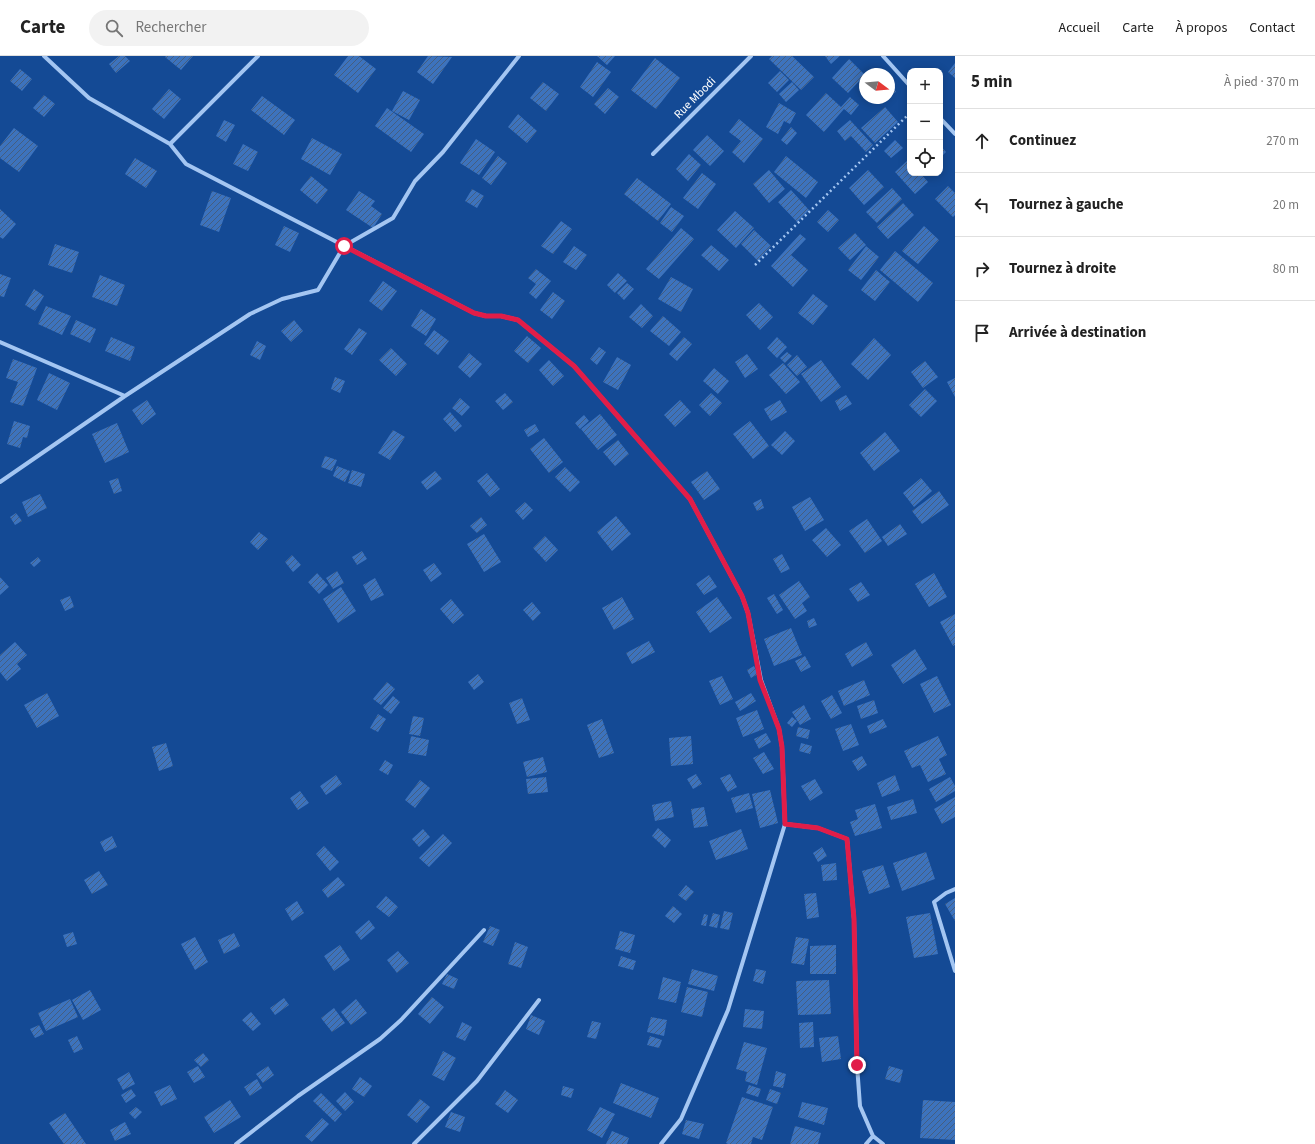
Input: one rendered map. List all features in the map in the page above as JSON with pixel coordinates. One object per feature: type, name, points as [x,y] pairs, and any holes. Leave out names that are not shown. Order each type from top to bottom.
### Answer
[{"type":"street","points":[[44,56],[89,98],[170,144],[186,164],[474,313],[486,316],[501,316],[518,320],[574,366],[690,499],[742,596],[748,613],[760,680],[779,729],[782,747],[785,824],[728,1010],[681,1119],[661,1144]]},
{"type":"street","points":[[170,144],[258,56]]},
{"type":"street","points":[[0,482],[125,396],[250,314],[282,299],[318,290],[344,246],[393,218],[416,181],[443,152],[519,56]]},
{"type":"street","name":"Rue Mbodi","points":[[653,154],[751,56]]},
{"type":"street","points":[[883,56],[907,83]]},
{"type":"street","points":[[943,121],[955,134]]},
{"type":"street","points":[[0,342],[125,396]]},
{"type":"street","points":[[785,824],[818,828],[847,839],[854,919],[857,1065],[860,1106],[873,1136],[883,1144]]},
{"type":"street","points":[[955,889],[946,893],[934,902],[955,971]]},
{"type":"street","points":[[236,1144],[298,1096],[380,1039],[401,1020],[484,930]]},
{"type":"street","points":[[414,1144],[477,1082],[539,1000]]},
{"type":"street","points":[[866,1144],[873,1136]]},
{"type":"path","points":[[755,266],[907,116]]},
{"type":"building","points":[[119,56],[125,56],[130,61],[116,73],[109,64]]},
{"type":"building","points":[[193,56],[181,70],[165,57]]},
{"type":"building","points":[[348,56],[359,56],[376,69],[358,93],[334,75]]},
{"type":"building","points":[[428,56],[452,57],[433,84],[417,72]]},
{"type":"building","points":[[597,56],[615,56],[607,65]]},
{"type":"building","points":[[772,56],[792,56],[814,77],[801,90],[769,59]]},
{"type":"building","points":[[825,56],[840,56],[831,64]]},
{"type":"building","points":[[655,58],[680,78],[656,109],[631,90]]},
{"type":"building","points":[[849,59],[859,69],[859,81],[848,93],[832,78]]},
{"type":"building","points":[[597,62],[611,72],[593,97],[580,87]]},
{"type":"building","points":[[955,63],[955,78],[948,72]]},
{"type":"building","points":[[20,69],[32,79],[22,91],[10,81]]},
{"type":"building","points":[[780,71],[789,80],[777,92],[768,83]]},
{"type":"building","points":[[543,82],[559,94],[546,111],[530,98]]},
{"type":"building","points":[[792,82],[799,90],[786,102],[779,94]]},
{"type":"building","points":[[608,88],[619,97],[605,114],[594,104]]},
{"type":"building","points":[[169,89],[181,99],[164,119],[152,109]]},
{"type":"building","points":[[403,91],[420,100],[409,120],[392,111]]},
{"type":"building","points":[[826,93],[841,107],[850,97],[859,105],[851,115],[844,109],[824,132],[806,115]]},
{"type":"building","points":[[44,95],[55,104],[44,117],[33,108]]},
{"type":"building","points":[[262,96],[295,120],[284,135],[251,110]]},
{"type":"building","points":[[779,103],[796,113],[790,124],[784,121],[778,134],[766,127]]},
{"type":"building","points":[[885,107],[898,122],[875,143],[861,128]]},
{"type":"building","points":[[387,108],[424,134],[411,152],[375,126]]},
{"type":"building","points":[[518,114],[537,131],[527,143],[508,127]]},
{"type":"building","points":[[739,119],[763,139],[744,163],[732,152],[741,141],[729,132]]},
{"type":"building","points":[[224,120],[235,125],[226,142],[216,136]]},
{"type":"building","points":[[850,120],[873,145],[866,152],[851,136],[845,141],[837,131]]},
{"type":"building","points":[[791,127],[797,133],[787,145],[781,140]]},
{"type":"building","points":[[14,128],[38,146],[19,172],[0,158],[0,146]]},
{"type":"building","points":[[707,135],[724,151],[710,166],[693,150]]},
{"type":"building","points":[[312,138],[342,154],[330,175],[301,159]]},
{"type":"building","points":[[476,139],[495,152],[479,175],[460,163]]},
{"type":"building","points":[[895,140],[903,148],[891,158],[884,151]]},
{"type":"building","points":[[243,144],[258,152],[248,171],[233,164]]},
{"type":"building","points":[[689,154],[701,165],[688,181],[676,169]]},
{"type":"building","points":[[498,156],[507,163],[491,185],[482,178]]},
{"type":"building","points":[[786,156],[818,182],[806,198],[774,172]]},
{"type":"building","points":[[135,158],[157,171],[146,188],[125,174]]},
{"type":"building","points":[[907,161],[907,176],[923,176],[928,182],[915,194],[895,172]]},
{"type":"building","points":[[769,170],[785,189],[769,203],[753,184]]},
{"type":"building","points":[[868,170],[884,187],[864,205],[849,188]]},
{"type":"building","points":[[702,173],[716,184],[698,209],[683,198]]},
{"type":"building","points":[[311,176],[328,190],[317,204],[300,190]]},
{"type":"building","points":[[637,178],[671,204],[658,221],[624,194]]},
{"type":"building","points":[[948,186],[955,193],[955,215],[953,217],[935,199]]},
{"type":"building","points":[[892,188],[902,199],[877,223],[866,212]]},
{"type":"building","points":[[472,189],[484,196],[477,208],[465,201]]},
{"type":"building","points":[[791,190],[809,210],[797,222],[778,202]]},
{"type":"building","points":[[212,191],[231,198],[219,232],[200,225]]},
{"type":"building","points":[[359,191],[375,201],[371,206],[382,214],[373,228],[346,210]]},
{"type":"building","points":[[903,203],[914,215],[888,239],[877,227]]},
{"type":"building","points":[[671,207],[684,216],[672,232],[660,223]]},
{"type":"building","points":[[0,209],[16,224],[3,239],[0,237]]},
{"type":"building","points":[[828,210],[839,220],[828,232],[817,222]]},
{"type":"building","points":[[735,211],[754,228],[736,248],[717,230]]},
{"type":"building","points":[[561,221],[572,229],[553,254],[541,246]]},
{"type":"building","points":[[284,226],[299,233],[290,252],[275,245]]},
{"type":"building","points":[[924,226],[939,240],[918,264],[902,251]]},
{"type":"building","points":[[681,228],[694,239],[659,279],[646,269]]},
{"type":"building","points":[[754,230],[771,246],[758,261],[741,244]]},
{"type":"building","points":[[855,233],[866,245],[850,260],[838,248]]},
{"type":"building","points":[[800,234],[806,239],[791,255],[808,270],[793,287],[771,266]]},
{"type":"building","points":[[55,244],[79,252],[72,273],[48,265]]},
{"type":"building","points":[[711,245],[729,260],[719,271],[701,255]]},
{"type":"building","points":[[574,246],[587,255],[576,270],[563,262]]},
{"type":"building","points":[[866,246],[879,257],[861,280],[848,270]]},
{"type":"building","points":[[895,251],[933,283],[918,302],[880,270]]},
{"type":"building","points":[[536,269],[551,281],[536,299],[529,293],[536,284],[528,278]]},
{"type":"building","points":[[876,270],[890,282],[875,301],[861,290]]},
{"type":"building","points":[[618,273],[627,281],[615,293],[607,285]]},
{"type":"building","points":[[0,274],[11,278],[4,297],[0,296]]},
{"type":"building","points":[[100,275],[125,285],[117,306],[92,297]]},
{"type":"building","points":[[671,277],[693,289],[681,312],[658,299]]},
{"type":"building","points":[[383,281],[397,291],[382,311],[369,301]]},
{"type":"building","points":[[627,283],[634,289],[624,300],[617,293]]},
{"type":"building","points":[[34,289],[44,296],[35,311],[25,305]]},
{"type":"building","points":[[553,292],[565,301],[552,319],[540,310]]},
{"type":"building","points":[[813,294],[828,306],[813,325],[798,313]]},
{"type":"building","points":[[759,303],[773,317],[760,330],[746,315]]},
{"type":"building","points":[[641,304],[653,316],[642,328],[629,317]]},
{"type":"building","points":[[46,306],[71,316],[62,335],[38,324]]},
{"type":"building","points":[[421,309],[436,319],[426,336],[411,326]]},
{"type":"building","points":[[663,316],[681,332],[669,346],[650,331]]},
{"type":"building","points":[[76,320],[96,329],[90,343],[70,334]]},
{"type":"building","points":[[294,320],[303,331],[291,342],[281,331]]},
{"type":"building","points":[[359,328],[367,333],[352,355],[344,349]]},
{"type":"building","points":[[434,330],[449,341],[438,355],[424,344]]},
{"type":"building","points":[[527,336],[541,348],[528,363],[514,351]]},
{"type":"building","points":[[111,337],[135,347],[130,361],[105,351]]},
{"type":"building","points":[[684,337],[692,344],[677,361],[669,354]]},
{"type":"building","points":[[777,337],[787,347],[777,358],[767,348]]},
{"type":"building","points":[[874,338],[891,355],[868,380],[851,364]]},
{"type":"building","points":[[257,341],[266,346],[260,360],[250,355]]},
{"type":"building","points":[[599,347],[606,352],[597,365],[590,359]]},
{"type":"building","points":[[391,348],[407,364],[396,376],[379,360]]},
{"type":"building","points":[[787,352],[792,356],[785,363],[780,358]]},
{"type":"building","points":[[469,353],[482,364],[470,378],[458,367]]},
{"type":"building","points":[[747,354],[758,369],[745,378],[735,362]]},
{"type":"building","points":[[797,355],[807,367],[797,376],[787,365]]},
{"type":"building","points":[[617,357],[631,365],[618,390],[603,382]]},
{"type":"building","points":[[13,359],[37,368],[23,406],[10,402],[18,382],[6,378]]},
{"type":"building","points":[[549,360],[564,376],[553,386],[539,370]]},
{"type":"building","points":[[821,360],[841,387],[821,402],[801,374]]},
{"type":"building","points":[[925,361],[938,377],[923,388],[911,372]]},
{"type":"building","points":[[783,363],[800,382],[786,394],[769,375]]},
{"type":"building","points":[[714,368],[729,381],[718,394],[703,381]]},
{"type":"building","points":[[49,373],[70,383],[57,410],[37,400]]},
{"type":"building","points":[[335,377],[345,381],[340,393],[331,389]]},
{"type":"building","points":[[955,378],[955,397],[947,382]]},
{"type":"building","points":[[925,389],[937,401],[921,417],[909,405]]},
{"type":"building","points":[[505,393],[513,402],[503,410],[495,401]]},
{"type":"building","points":[[711,393],[722,403],[710,416],[699,405]]},
{"type":"building","points":[[846,395],[852,404],[840,411],[835,401]]},
{"type":"building","points":[[460,398],[470,407],[462,416],[452,408]]},
{"type":"building","points":[[147,400],[156,414],[142,425],[132,410]]},
{"type":"building","points":[[680,400],[691,412],[675,427],[664,415]]},
{"type":"building","points":[[780,400],[787,412],[771,421],[764,409]]},
{"type":"building","points":[[450,412],[462,426],[455,432],[443,419]]},
{"type":"building","points":[[600,414],[617,435],[598,450],[581,429]]},
{"type":"building","points":[[584,415],[589,421],[580,429],[575,423]]},
{"type":"building","points":[[14,421],[30,426],[27,438],[23,437],[20,448],[7,444]]},
{"type":"building","points":[[750,421],[769,446],[753,459],[733,434]]},
{"type":"building","points":[[117,423],[129,452],[105,463],[92,434]]},
{"type":"building","points":[[535,424],[539,431],[528,437],[524,430]]},
{"type":"building","points":[[393,430],[405,437],[390,460],[378,453]]},
{"type":"building","points":[[785,431],[795,441],[782,455],[771,445]]},
{"type":"building","points":[[885,432],[900,451],[874,471],[860,453]]},
{"type":"building","points":[[544,438],[563,462],[549,473],[530,449]]},
{"type":"building","points":[[618,440],[629,454],[615,466],[603,452]]},
{"type":"building","points":[[325,456],[337,460],[332,471],[321,467]]},
{"type":"building","points":[[337,466],[350,471],[345,482],[333,476]]},
{"type":"building","points":[[565,467],[580,482],[570,492],[555,477]]},
{"type":"building","points":[[352,470],[365,474],[361,487],[348,483]]},
{"type":"building","points":[[435,471],[442,479],[427,490],[421,482]]},
{"type":"building","points":[[707,471],[720,489],[704,500],[691,482]]},
{"type":"building","points":[[487,473],[500,489],[490,497],[477,481]]},
{"type":"building","points":[[118,478],[122,491],[114,494],[109,481]]},
{"type":"building","points":[[921,478],[932,491],[914,507],[903,493]]},
{"type":"building","points":[[939,491],[949,505],[922,524],[912,511]]},
{"type":"building","points":[[40,494],[47,508],[28,517],[22,502]]},
{"type":"building","points":[[810,497],[824,520],[805,531],[792,507]]},
{"type":"building","points":[[761,499],[764,508],[757,511],[753,503]]},
{"type":"building","points":[[525,502],[533,510],[523,520],[515,511]]},
{"type":"building","points":[[16,513],[22,521],[15,525],[10,517]]},
{"type":"building","points":[[616,516],[631,534],[612,551],[597,532]]},
{"type":"building","points":[[481,517],[487,525],[477,533],[470,526]]},
{"type":"building","points":[[867,519],[882,541],[865,553],[849,531]]},
{"type":"building","points":[[900,524],[907,534],[888,546],[882,537]]},
{"type":"building","points":[[826,528],[841,545],[827,557],[812,540]]},
{"type":"building","points":[[259,532],[268,539],[258,550],[250,542]]},
{"type":"building","points":[[484,534],[501,562],[484,572],[467,544]]},
{"type":"building","points":[[545,536],[558,550],[546,562],[533,548]]},
{"type":"building","points":[[362,551],[367,559],[357,565],[352,557]]},
{"type":"building","points":[[782,554],[790,569],[781,573],[773,559]]},
{"type":"building","points":[[292,555],[301,565],[293,572],[285,562]]},
{"type":"building","points":[[38,557],[41,561],[34,567],[30,563]]},
{"type":"building","points":[[434,563],[442,574],[431,582],[423,570]]},
{"type":"building","points":[[337,571],[344,583],[333,589],[326,578]]},
{"type":"building","points":[[317,573],[328,585],[319,594],[308,582]]},
{"type":"building","points":[[934,573],[947,597],[929,607],[915,584]]},
{"type":"building","points":[[709,575],[717,587],[704,595],[696,584]]},
{"type":"building","points":[[0,577],[9,587],[0,595]]},
{"type":"building","points":[[375,578],[384,595],[371,601],[363,585]]},
{"type":"building","points":[[799,581],[810,597],[802,603],[807,611],[795,619],[779,595]]},
{"type":"building","points":[[861,582],[870,595],[858,602],[849,589]]},
{"type":"building","points":[[341,587],[356,611],[338,623],[323,599]]},
{"type":"building","points":[[774,594],[783,610],[777,614],[767,598]]},
{"type":"building","points":[[70,596],[74,607],[65,611],[60,600]]},
{"type":"building","points":[[622,597],[634,619],[614,630],[602,608]]},
{"type":"building","points":[[717,597],[732,618],[710,633],[696,612]]},
{"type":"building","points":[[451,599],[464,615],[453,624],[440,609]]},
{"type":"building","points":[[532,602],[541,613],[533,621],[523,610]]},
{"type":"building","points":[[955,614],[955,645],[953,646],[940,622]]},
{"type":"building","points":[[814,618],[817,625],[809,628],[807,621]]},
{"type":"building","points":[[791,628],[802,655],[774,666],[764,639]]},
{"type":"building","points":[[649,641],[655,652],[632,664],[626,653]]},
{"type":"building","points":[[15,642],[27,655],[17,664],[21,669],[7,681],[0,672],[0,655]]},
{"type":"building","points":[[866,642],[873,655],[852,667],[845,654]]},
{"type":"building","points":[[915,649],[927,669],[903,684],[891,665]]},
{"type":"building","points":[[805,656],[811,667],[801,672],[795,661]]},
{"type":"building","points":[[754,666],[758,674],[751,678],[747,670]]},
{"type":"building","points":[[478,674],[484,682],[474,690],[468,682]]},
{"type":"building","points":[[722,676],[733,699],[720,705],[709,681]]},
{"type":"building","points":[[937,676],[951,705],[934,713],[920,684]]},
{"type":"building","points":[[864,680],[870,695],[844,706],[838,691]]},
{"type":"building","points":[[387,682],[395,689],[381,705],[373,699]]},
{"type":"building","points":[[47,693],[59,716],[37,728],[24,705]]},
{"type":"building","points":[[751,693],[756,701],[740,711],[735,702]]},
{"type":"building","points":[[832,695],[842,713],[831,719],[821,701]]},
{"type":"building","points":[[393,696],[400,702],[391,714],[383,708]]},
{"type":"building","points":[[522,698],[530,720],[517,724],[509,703]]},
{"type":"building","points":[[874,700],[878,713],[861,719],[857,706]]},
{"type":"building","points":[[804,705],[811,719],[800,725],[792,712]]},
{"type":"building","points":[[757,710],[764,729],[743,737],[736,718]]},
{"type":"building","points":[[378,714],[386,719],[378,732],[370,728]]},
{"type":"building","points":[[413,716],[424,718],[420,736],[409,734]]},
{"type":"building","points":[[792,717],[797,721],[792,727],[787,723]]},
{"type":"building","points":[[602,719],[614,753],[599,758],[587,725]]},
{"type":"building","points":[[883,719],[887,727],[870,734],[867,726]]},
{"type":"building","points":[[851,724],[859,745],[843,751],[835,729]]},
{"type":"building","points":[[798,727],[810,730],[808,739],[796,736]]},
{"type":"building","points":[[766,733],[771,742],[759,749],[754,739]]},
{"type":"building","points":[[411,736],[429,740],[426,756],[408,753]]},
{"type":"building","points":[[691,736],[693,764],[671,766],[669,738]]},
{"type":"building","points":[[938,736],[947,755],[939,759],[946,774],[928,782],[920,765],[912,768],[904,751]]},
{"type":"building","points":[[166,743],[173,766],[159,771],[152,747]]},
{"type":"building","points":[[801,743],[812,746],[810,754],[799,751]]},
{"type":"building","points":[[764,752],[774,769],[763,774],[753,758]]},
{"type":"building","points":[[862,756],[867,765],[858,771],[852,761]]},
{"type":"building","points":[[543,757],[547,772],[527,777],[523,762]]},
{"type":"building","points":[[385,760],[393,765],[388,775],[379,770]]},
{"type":"building","points":[[696,774],[702,784],[693,789],[687,779]]},
{"type":"building","points":[[730,774],[737,787],[728,792],[720,778]]},
{"type":"building","points":[[336,775],[342,784],[326,795],[320,786]]},
{"type":"building","points":[[895,775],[900,790],[882,797],[877,783]]},
{"type":"building","points":[[546,777],[548,792],[528,794],[526,779]]},
{"type":"building","points":[[950,777],[955,786],[955,791],[936,802],[929,789]]},
{"type":"building","points":[[815,779],[823,793],[810,801],[801,786]]},
{"type":"building","points":[[420,780],[430,788],[415,808],[405,800]]},
{"type":"building","points":[[770,790],[778,823],[760,828],[752,794]]},
{"type":"building","points":[[300,791],[309,803],[298,810],[290,798]]},
{"type":"building","points":[[749,793],[753,808],[736,813],[731,798]]},
{"type":"building","points":[[955,797],[955,817],[942,824],[934,809]]},
{"type":"building","points":[[913,799],[917,813],[891,820],[887,807]]},
{"type":"building","points":[[671,801],[674,817],[655,821],[652,805]]},
{"type":"building","points":[[875,804],[882,828],[855,836],[850,822],[858,819],[855,810]]},
{"type":"building","points":[[704,807],[708,826],[694,828],[691,809]]},
{"type":"building","points":[[658,828],[671,840],[665,848],[652,836]]},
{"type":"building","points":[[423,829],[430,837],[419,847],[412,839]]},
{"type":"building","points":[[741,829],[748,849],[716,860],[709,841]]},
{"type":"building","points":[[443,834],[452,843],[429,867],[419,858]]},
{"type":"building","points":[[112,836],[117,847],[105,852],[100,842]]},
{"type":"building","points":[[324,846],[339,862],[330,871],[316,854]]},
{"type":"building","points":[[822,847],[827,856],[818,862],[813,853]]},
{"type":"building","points":[[926,852],[935,879],[902,891],[893,863]]},
{"type":"building","points":[[836,863],[837,880],[823,881],[821,865]]},
{"type":"building","points":[[883,865],[890,887],[869,894],[862,871]]},
{"type":"building","points":[[99,871],[108,885],[92,894],[84,880]]},
{"type":"building","points":[[338,877],[345,885],[328,898],[322,890]]},
{"type":"building","points":[[686,885],[694,892],[686,901],[678,895]]},
{"type":"building","points":[[816,893],[819,917],[807,919],[804,894]]},
{"type":"building","points":[[386,896],[398,907],[389,917],[376,907]]},
{"type":"building","points":[[955,898],[955,921],[945,904]]},
{"type":"building","points":[[297,901],[304,913],[292,921],[285,909]]},
{"type":"building","points":[[673,906],[682,914],[674,923],[665,916]]},
{"type":"building","points":[[724,911],[733,913],[729,930],[720,928]]},
{"type":"building","points":[[713,913],[720,915],[717,928],[709,926]]},
{"type":"building","points":[[930,913],[938,954],[914,958],[906,917]]},
{"type":"building","points":[[704,914],[708,915],[706,926],[701,925]]},
{"type":"building","points":[[369,920],[375,928],[361,940],[355,932]]},
{"type":"building","points":[[490,926],[500,930],[493,946],[483,942]]},
{"type":"building","points":[[620,931],[635,935],[630,953],[615,949]]},
{"type":"building","points":[[73,932],[77,944],[67,947],[63,935]]},
{"type":"building","points":[[234,933],[240,946],[224,954],[218,940]]},
{"type":"building","points":[[195,937],[208,962],[195,970],[181,944]]},
{"type":"building","points":[[796,937],[809,939],[804,965],[791,963]]},
{"type":"building","points":[[515,942],[528,947],[521,968],[508,964]]},
{"type":"building","points":[[340,945],[350,960],[334,971],[324,956]]},
{"type":"building","points":[[836,945],[836,974],[810,974],[810,946]]},
{"type":"building","points":[[398,951],[409,963],[397,973],[387,960]]},
{"type":"building","points":[[621,956],[636,961],[633,970],[618,966]]},
{"type":"building","points":[[692,969],[718,976],[714,991],[688,984]]},
{"type":"building","points":[[756,969],[766,971],[763,984],[753,981]]},
{"type":"building","points":[[447,974],[458,979],[454,989],[442,984]]},
{"type":"building","points":[[663,977],[681,982],[676,1003],[658,999]]},
{"type":"building","points":[[829,980],[831,1014],[798,1015],[796,981]]},
{"type":"building","points":[[687,987],[708,992],[702,1017],[681,1012]]},
{"type":"building","points":[[90,990],[101,1010],[83,1020],[72,1000]]},
{"type":"building","points":[[432,997],[444,1007],[430,1024],[418,1014]]},
{"type":"building","points":[[284,998],[289,1005],[275,1015],[270,1008]]},
{"type":"building","points":[[70,999],[78,1017],[46,1031],[38,1013]]},
{"type":"building","points":[[356,999],[367,1013],[351,1025],[341,1012]]},
{"type":"building","points":[[334,1008],[345,1023],[332,1032],[321,1018]]},
{"type":"building","points":[[745,1009],[764,1011],[762,1029],[743,1027]]},
{"type":"building","points":[[251,1012],[261,1024],[253,1031],[242,1020]]},
{"type":"building","points":[[531,1015],[545,1021],[539,1035],[526,1029]]},
{"type":"building","points":[[651,1017],[667,1020],[664,1036],[647,1032]]},
{"type":"building","points":[[592,1021],[601,1023],[596,1039],[587,1037]]},
{"type":"building","points":[[462,1022],[472,1027],[465,1041],[456,1037]]},
{"type":"building","points":[[813,1022],[814,1047],[800,1048],[799,1023]]},
{"type":"building","points":[[39,1025],[44,1034],[35,1038],[30,1029]]},
{"type":"building","points":[[77,1036],[83,1049],[74,1053],[68,1040]]},
{"type":"building","points":[[650,1036],[662,1040],[659,1048],[647,1045]]},
{"type":"building","points":[[838,1036],[841,1059],[822,1062],[819,1038]]},
{"type":"building","points":[[744,1042],[767,1048],[757,1085],[745,1081],[747,1072],[736,1069]]},
{"type":"building","points":[[443,1051],[456,1058],[444,1081],[432,1075]]},
{"type":"building","points":[[203,1053],[209,1060],[201,1067],[194,1060]]},
{"type":"building","points":[[198,1066],[205,1077],[194,1083],[187,1072]]},
{"type":"building","points":[[268,1066],[274,1075],[263,1083],[256,1074]]},
{"type":"building","points":[[889,1066],[903,1070],[900,1083],[885,1079]]},
{"type":"building","points":[[776,1071],[786,1074],[783,1088],[773,1086]]},
{"type":"building","points":[[129,1072],[135,1084],[123,1090],[117,1079]]},
{"type":"building","points":[[360,1077],[372,1086],[364,1097],[352,1089]]},
{"type":"building","points":[[257,1079],[262,1088],[250,1096],[244,1087]]},
{"type":"building","points":[[621,1083],[659,1098],[651,1118],[613,1103]]},
{"type":"building","points":[[170,1085],[177,1099],[161,1106],[154,1092]]},
{"type":"building","points":[[749,1085],[761,1089],[758,1097],[746,1093]]},
{"type":"building","points":[[563,1086],[574,1089],[571,1098],[561,1095]]},
{"type":"building","points":[[131,1089],[136,1096],[126,1103],[121,1095]]},
{"type":"building","points":[[770,1089],[781,1093],[777,1104],[766,1100]]},
{"type":"building","points":[[505,1090],[518,1100],[508,1113],[495,1104]]},
{"type":"building","points":[[345,1092],[354,1102],[345,1111],[336,1101]]},
{"type":"building","points":[[321,1093],[342,1114],[335,1122],[313,1101]]},
{"type":"building","points":[[742,1097],[773,1107],[762,1140],[753,1137],[751,1144],[728,1144],[726,1143]]},
{"type":"building","points":[[420,1099],[430,1107],[417,1123],[407,1115]]},
{"type":"building","points":[[230,1100],[241,1117],[214,1133],[204,1117]]},
{"type":"building","points":[[923,1100],[955,1102],[955,1140],[920,1138]]},
{"type":"building","points":[[802,1102],[828,1108],[824,1125],[798,1117]]},
{"type":"building","points":[[136,1107],[142,1112],[135,1119],[129,1113]]},
{"type":"building","points":[[600,1107],[615,1114],[602,1138],[587,1130]]},
{"type":"building","points":[[451,1112],[465,1117],[460,1132],[445,1127]]},
{"type":"building","points":[[65,1113],[86,1144],[64,1144],[49,1123]]},
{"type":"building","points":[[322,1118],[329,1124],[312,1142],[305,1136]]},
{"type":"building","points":[[686,1120],[704,1124],[699,1139],[682,1134]]},
{"type":"building","points":[[125,1122],[131,1134],[115,1141],[110,1130]]},
{"type":"building","points":[[795,1126],[821,1133],[818,1144],[790,1144]]},
{"type":"building","points":[[612,1131],[629,1138],[627,1144],[606,1144]]},
{"type":"route","points":[[344,246],[474,313],[486,316],[501,316],[518,320],[574,366],[690,499],[742,596],[748,613],[760,680],[779,729],[782,747],[785,824],[818,828],[847,839],[854,919],[857,1065]]}]
